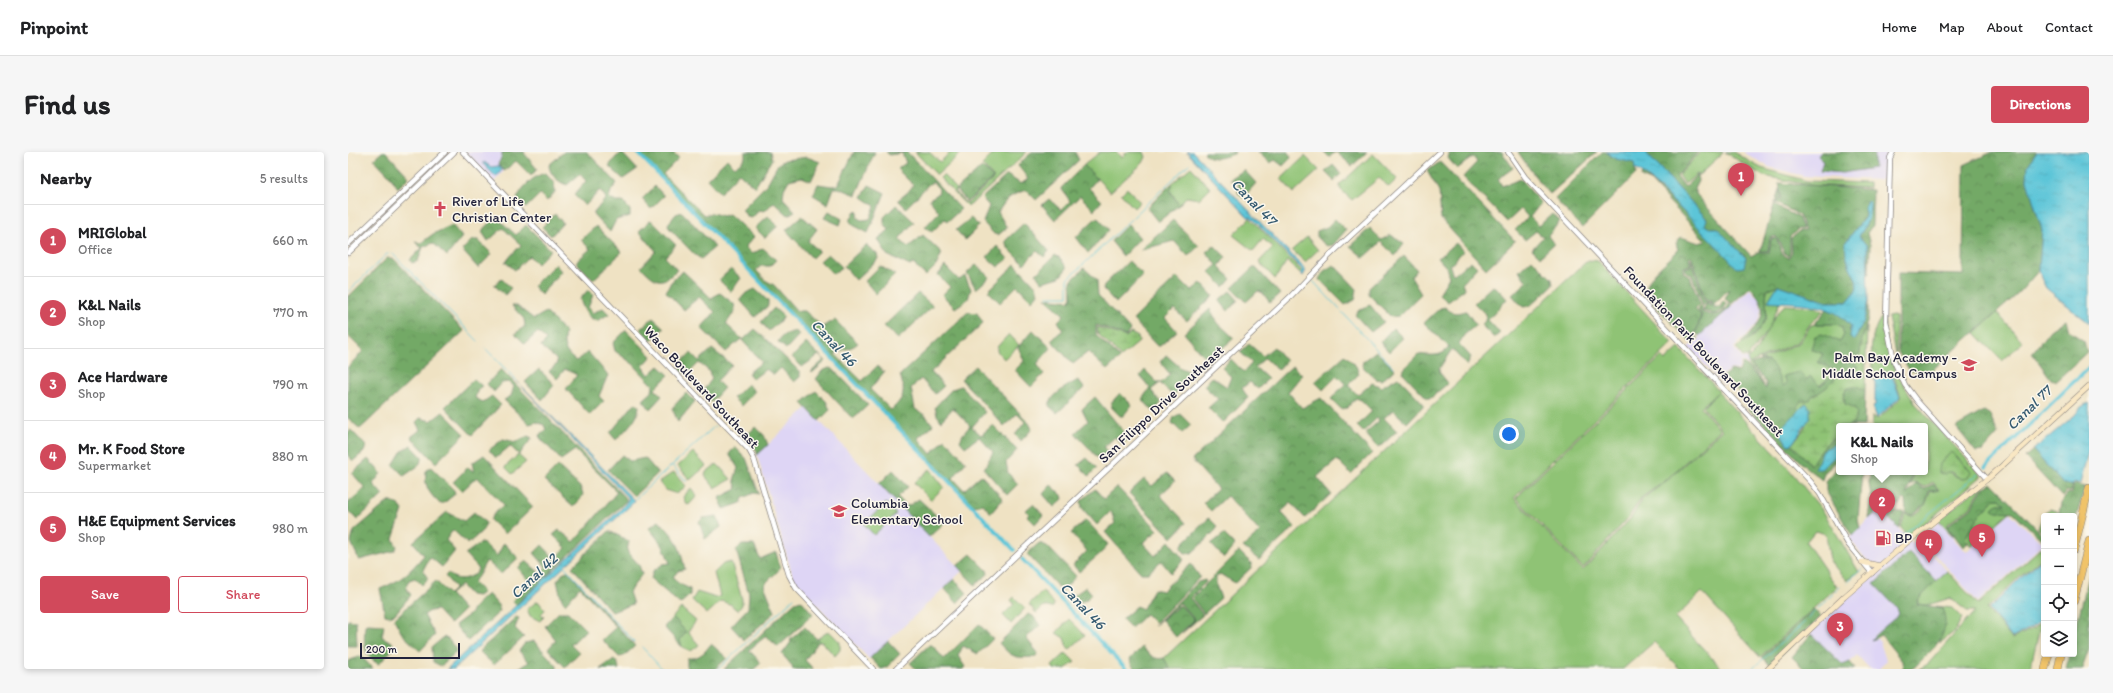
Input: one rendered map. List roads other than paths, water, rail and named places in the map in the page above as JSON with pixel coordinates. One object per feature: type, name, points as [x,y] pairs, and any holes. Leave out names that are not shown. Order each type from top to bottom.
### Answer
[{"type":"highway","points":[[2074,549],[2089,488]]},
{"type":"highway","points":[[2077,589],[2089,541]]},
{"type":"highway","points":[[2045,669],[2047,657]]},
{"type":"highway","points":[[2058,669],[2060,657]]},
{"type":"main road","points":[[1768,669],[1872,573],[1987,479],[2089,386]]},
{"type":"main road","points":[[1862,562],[1880,566]]},
{"type":"street","points":[[348,244],[445,152]]},
{"type":"street","points":[[348,253],[454,152]]},
{"type":"street","name":"Waco Boulevard Southeast","points":[[463,152],[749,450],[754,459],[792,581],[800,592],[872,669]]},
{"type":"street","name":"San Filippo Drive Southeast","points":[[896,669],[1279,308],[1329,256],[1440,152]]},
{"type":"street","name":"Foundation Park Boulevard Southeast","points":[[1508,152],[1525,177],[1811,482],[1820,494],[1848,544],[1872,573]]},
{"type":"street","points":[[1892,152],[1890,158],[1885,301],[1889,344],[1900,374],[1916,402],[1987,479]]},
{"type":"water","points":[[1187,152],[1193,152],[1306,270],[1303,276],[1301,274],[1303,270],[1251,217],[1248,217]]},
{"type":"water","points":[[1606,152],[1645,152],[1707,219],[1705,225],[1709,228],[1717,228],[1746,258],[1744,267],[1737,268],[1677,205],[1646,176],[1635,169],[1634,163],[1616,159]]},
{"type":"water","points":[[2037,152],[2089,152],[2089,323],[2046,288],[2041,278],[2039,270],[2042,230],[2027,180],[2028,165]]},
{"type":"water","points":[[484,162],[491,167],[499,166],[502,170],[496,177],[484,165]]},
{"type":"water","points":[[1867,200],[1870,203],[1869,217],[1859,236],[1867,246],[1868,300],[1864,321],[1854,340],[1850,338],[1851,326],[1834,312],[1813,305],[1768,301],[1778,285],[1827,302],[1847,302],[1856,290],[1857,282],[1847,260],[1845,243],[1865,217],[1865,206]]},
{"type":"water","points":[[1886,372],[1892,376],[1900,397],[1877,418],[1873,407],[1875,405],[1875,380]]},
{"type":"water","points":[[516,380],[635,501],[454,669],[447,669],[621,509],[629,499]]},
{"type":"water","points":[[1806,403],[1810,408],[1810,418],[1792,444],[1788,445],[1779,431]]},
{"type":"water","points":[[2089,403],[2089,448],[2080,484],[2074,482],[2073,484],[2063,484],[2033,450],[2075,415],[2081,407]]},
{"type":"water","points":[[1836,444],[1836,456],[1821,469],[1815,469],[1823,450]]},
{"type":"water","points":[[2041,560],[2041,623],[2039,621],[2034,626],[2012,638],[1989,609],[2022,576]]},
{"type":"waterway","name":"Canal 46","points":[[637,152],[1014,550]]},
{"type":"waterway","points":[[1047,296],[1068,296],[1068,279],[1189,164]]},
{"type":"waterway","points":[[348,292],[387,254],[392,253],[478,341]]},
{"type":"waterway","points":[[1313,281],[1393,367]]},
{"type":"waterway","points":[[485,348],[517,381]]},
{"type":"waterway","name":"Canal 77","points":[[1986,467],[2089,367]]},
{"type":"waterway","points":[[634,500],[715,426]]},
{"type":"waterway","points":[[673,466],[687,482]]},
{"type":"waterway","points":[[1903,535],[1978,474]]},
{"type":"waterway","name":"Canal 46","points":[[1022,559],[1126,669]]},
{"type":"waterway","name":"Canal 42","points":[[564,566],[634,642]]},
{"type":"waterway","points":[[1847,582],[1862,569]]},
{"type":"waterway","points":[[1807,619],[1840,587]]},
{"type":"waterway","points":[[718,669],[794,598]]},
{"type":"waterway","points":[[1752,669],[1806,621]]},
{"type":"waterway","points":[[642,647],[662,669]]},
{"type":"place","name":"MRIGlobal","points":[[1741,196]]},
{"type":"place","name":"River of Life Christian Center","points":[[440,209]]},
{"type":"place","name":"Palm Bay Academy - Middle School Campus","points":[[1969,365]]},
{"type":"place","name":"Columbia Elementary School","points":[[839,511]]},
{"type":"place","name":"K&L Nails","points":[[1882,521]]},
{"type":"place","name":"BP","points":[[1883,538]]},
{"type":"place","name":"H&E Equipment Services","points":[[1982,557]]},
{"type":"place","name":"Mr. K Food Store","points":[[1929,563]]},
{"type":"place","name":"Ace Hardware","points":[[1840,646]]},
{"type":"water label","name":"Canal 47","points":[[1254,202]]}]
